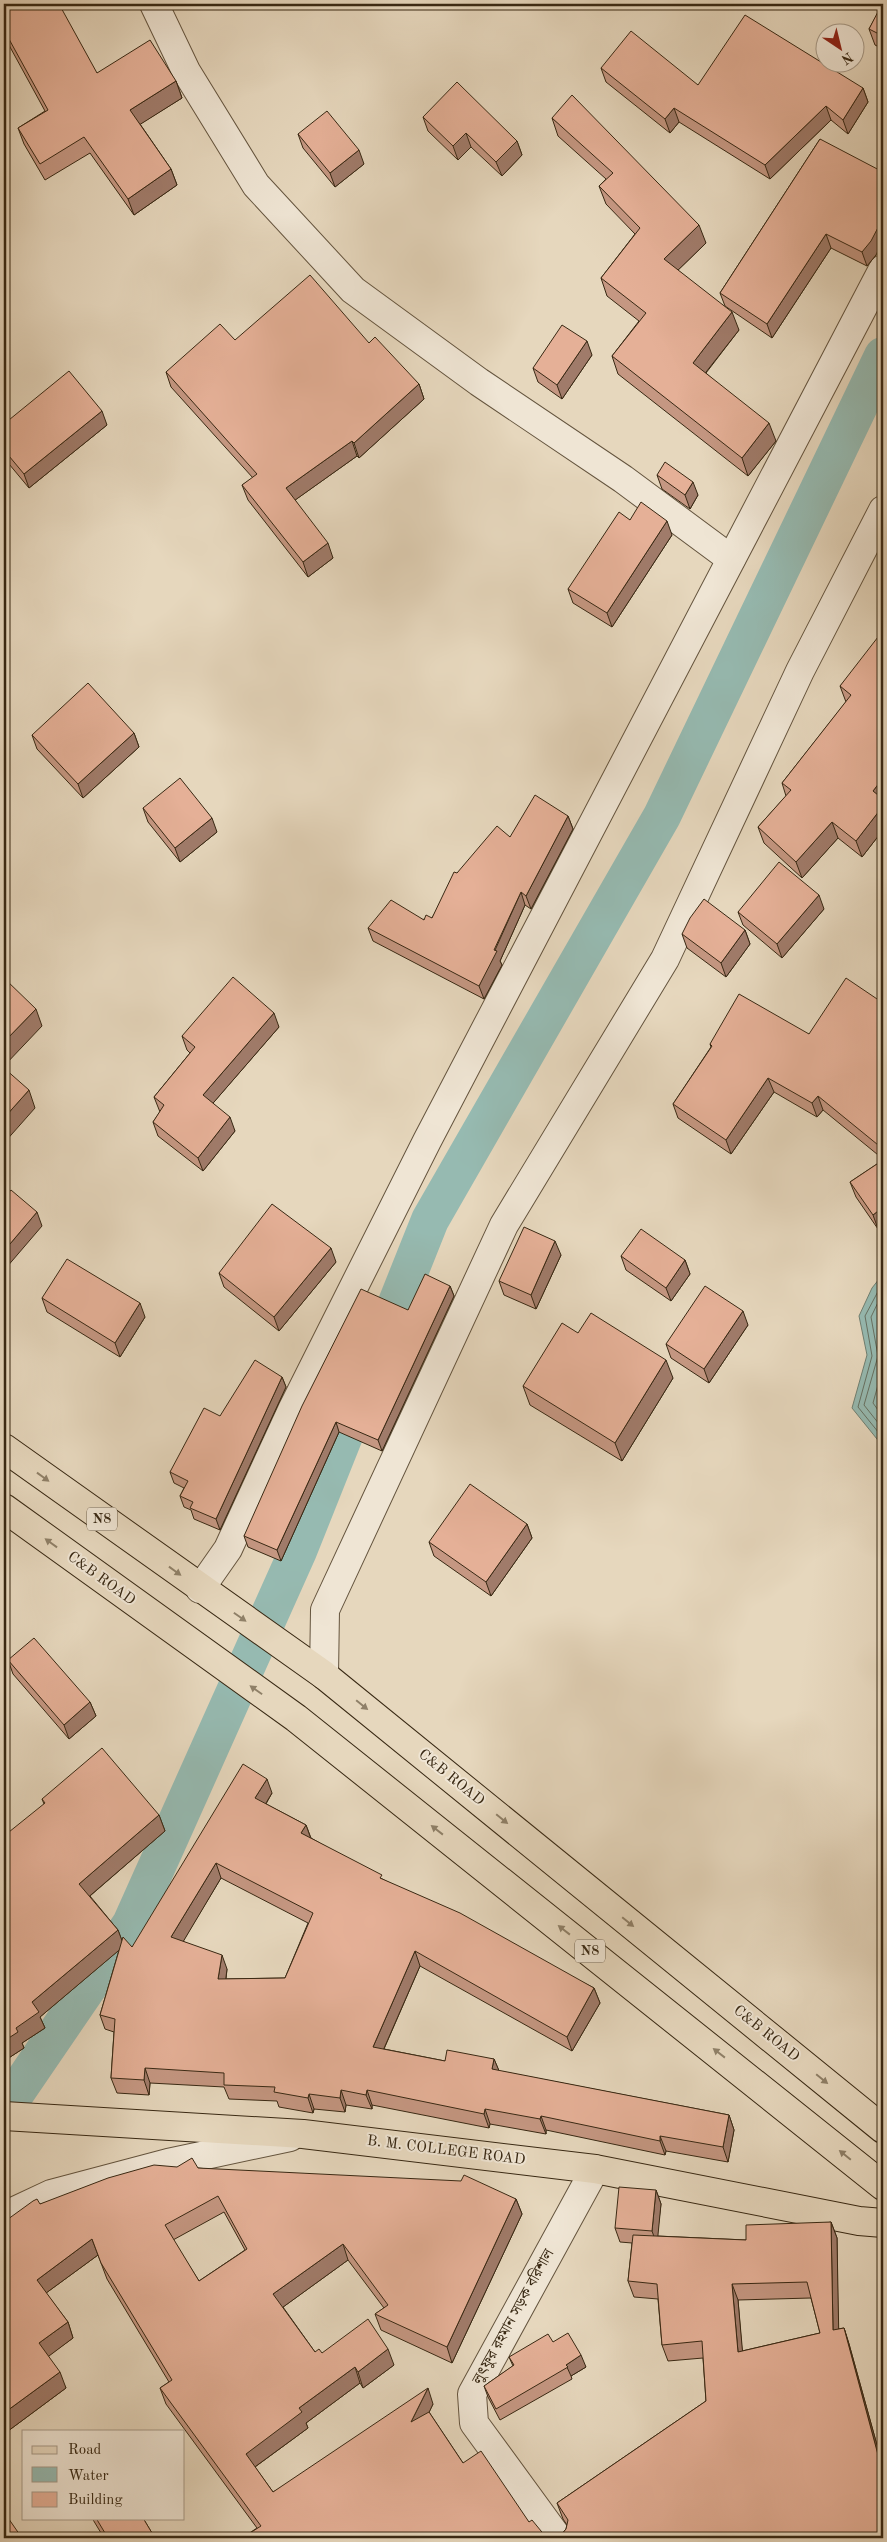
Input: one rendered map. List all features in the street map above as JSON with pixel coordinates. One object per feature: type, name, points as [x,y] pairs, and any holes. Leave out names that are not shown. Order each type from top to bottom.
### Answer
[{"type":"main road","name":"C&B ROAD","points":[[4,1448],[200,1589],[324,1675],[883,2129]]},
{"type":"main road","name":"C&B ROAD","points":[[4,1508],[175,1633],[296,1718],[883,2186]]},
{"type":"main road","name":"B. M. COLLEGE ROAD","points":[[4,2116],[303,2134],[595,2169],[859,2221],[883,2223]]},
{"type":"street","points":[[154,4],[186,71],[256,186],[352,290],[479,382],[623,479],[731,559]]},
{"type":"street","points":[[200,1589],[228,1549],[292,1410],[427,1142],[883,269]]},
{"type":"street","points":[[324,1675],[325,1610],[504,1225],[665,959],[800,671],[883,510]]},
{"type":"street","points":[[4,2216],[51,2194],[168,2163],[303,2134]]},
{"type":"street","name":"লুৎফুর রহমান সড়ক বরিশাল","points":[[546,2534],[474,2423],[472,2394],[595,2169]]},
{"type":"water","points":[[883,1274],[883,1442],[881,1444],[852,1408],[867,1355],[859,1316],[872,1288]]},
{"type":"building","points":[[4,4],[59,4],[97,73],[150,40],[176,81],[130,110],[171,169],[128,199],[84,137],[40,164],[18,128],[48,110],[4,30]]},
{"type":"building","points":[[883,4],[883,36],[869,29]]},
{"type":"building","points":[[745,15],[814,58],[814,72],[837,72],[863,88],[843,120],[826,106],[765,165],[674,108],[665,119],[601,68],[631,31],[698,85]]},
{"type":"building","points":[[457,82],[517,141],[496,162],[466,133],[453,146],[423,117]]},
{"type":"building","points":[[572,95],[699,225],[664,259],[732,312],[693,363],[769,423],[742,458],[612,356],[646,313],[601,278],[640,228],[599,186],[613,173],[552,118]]},
{"type":"building","points":[[327,111],[359,150],[330,173],[298,134]]},
{"type":"building","points":[[820,139],[883,172],[883,218],[871,241],[862,252],[826,234],[767,324],[720,293]]},
{"type":"building","points":[[310,275],[369,343],[375,337],[419,384],[354,443],[352,441],[286,488],[328,543],[303,562],[242,485],[257,474],[166,372],[220,324],[235,340]]},
{"type":"building","points":[[562,325],[587,341],[557,385],[533,368]]},
{"type":"building","points":[[69,371],[102,411],[24,474],[4,450],[4,424]]},
{"type":"building","points":[[665,462],[693,482],[685,495],[657,475]]},
{"type":"building","points":[[641,502],[667,521],[607,613],[568,589],[619,512],[630,520]]},
{"type":"building","points":[[878,637],[883,641],[883,778],[873,791],[883,799],[883,806],[856,841],[832,822],[796,862],[758,827],[791,790],[782,783],[851,695],[840,686]]},
{"type":"building","points":[[88,683],[134,733],[78,784],[32,735]]},
{"type":"building","points":[[180,778],[212,818],[175,848],[143,808]]},
{"type":"building","points":[[535,795],[568,816],[526,896],[521,892],[494,950],[497,951],[479,986],[368,928],[391,900],[424,920],[426,915],[432,918],[454,872],[457,873],[497,826],[510,837]]},
{"type":"building","points":[[779,862],[819,895],[777,944],[738,912]]},
{"type":"building","points":[[704,899],[745,930],[721,963],[682,934],[690,918]]},
{"type":"building","points":[[233,977],[274,1013],[203,1095],[230,1117],[198,1158],[153,1122],[164,1105],[154,1097],[195,1047],[182,1036]]},
{"type":"building","points":[[4,978],[36,1009],[4,1042]]},
{"type":"building","points":[[846,978],[883,1003],[883,1149],[818,1096],[812,1103],[768,1078],[726,1140],[673,1104],[712,1046],[710,1044],[739,994],[809,1034]]},
{"type":"building","points":[[4,1068],[29,1090],[4,1118]]},
{"type":"building","points":[[883,1160],[883,1207],[873,1215],[850,1182]]},
{"type":"building","points":[[11,1190],[37,1212],[4,1251],[4,1198]]},
{"type":"building","points":[[272,1204],[331,1248],[274,1317],[219,1273]]},
{"type":"building","points":[[524,1227],[555,1241],[531,1295],[499,1281]]},
{"type":"building","points":[[641,1229],[685,1260],[666,1288],[621,1256]]},
{"type":"building","points":[[67,1259],[140,1303],[115,1343],[42,1298]]},
{"type":"building","points":[[425,1274],[450,1286],[378,1440],[336,1422],[277,1550],[244,1536],[302,1406],[361,1289],[408,1310]]},
{"type":"building","points":[[705,1286],[743,1311],[704,1369],[666,1344]]},
{"type":"building","points":[[591,1313],[666,1360],[615,1443],[523,1386],[562,1323],[578,1333]]},
{"type":"building","points":[[255,1360],[282,1377],[216,1519],[190,1508],[193,1502],[180,1496],[188,1481],[170,1472],[204,1408],[220,1416]]},
{"type":"building","points":[[470,1484],[527,1524],[486,1582],[429,1542]]},
{"type":"building","points":[[34,1638],[90,1702],[64,1725],[8,1660]]},
{"type":"building","points":[[102,1748],[159,1815],[79,1884],[118,1930],[32,2002],[39,2012],[16,2028],[18,2032],[4,2041],[4,1836],[45,1803],[42,1799]]},
{"type":"building","points":[[243,1764],[267,1779],[255,1798],[306,1825],[301,1833],[382,1875],[380,1878],[460,1913],[594,1988],[567,2037],[415,1951],[373,2047],[445,2061],[447,2050],[494,2059],[492,2069],[729,2115],[723,2147],[660,2136],[660,2141],[541,2116],[540,2119],[485,2109],[484,2114],[367,2090],[366,2095],[341,2090],[340,2098],[309,2094],[308,2098],[274,2092],[275,2087],[224,2085],[224,2073],[145,2068],[144,2080],[111,2078],[115,2019],[100,2015],[123,1937],[132,1947]],"holes":[[[216,1863],[313,1913],[285,1978],[218,1979],[222,1955],[171,1937]]]},
{"type":"building","points":[[192,2158],[198,2168],[461,2181],[464,2175],[516,2199],[447,2347],[375,2314],[388,2305],[343,2244],[273,2294],[315,2352],[319,2349],[322,2353],[368,2319],[388,2349],[358,2372],[355,2367],[299,2408],[302,2412],[246,2454],[273,2492],[428,2388],[411,2422],[429,2412],[463,2463],[481,2451],[529,2522],[532,2520],[546,2537],[554,2538],[242,2538],[261,2526],[160,2388],[172,2380],[101,2263],[92,2239],[37,2280],[68,2322],[39,2343],[60,2372],[4,2413],[4,2222],[37,2199],[40,2204],[108,2178],[154,2165],[177,2167]],"holes":[[[218,2196],[247,2249],[199,2281],[165,2225]]]},
{"type":"building","points":[[619,2187],[656,2190],[652,2231],[615,2228]]},
{"type":"building","points":[[831,2222],[833,2330],[844,2328],[881,2466],[883,2455],[883,2538],[554,2538],[561,2535],[566,2529],[568,2520],[557,2503],[706,2401],[702,2341],[662,2345],[657,2284],[628,2281],[633,2235],[746,2240],[746,2225]],"holes":[[[807,2282],[820,2333],[738,2352],[732,2284]]]},
{"type":"building","points":[[568,2333],[581,2355],[566,2365],[568,2367],[496,2409],[484,2386],[514,2365],[509,2357],[548,2334],[553,2342]]},
{"type":"building","points":[[4,2512],[22,2538],[4,2538]]},
{"type":"building","points":[[97,2520],[144,2520],[155,2538],[108,2538]]},
{"type":"waterway","points":[[4,2110],[131,1924],[298,1551],[430,1220],[662,816],[883,356]]}]
